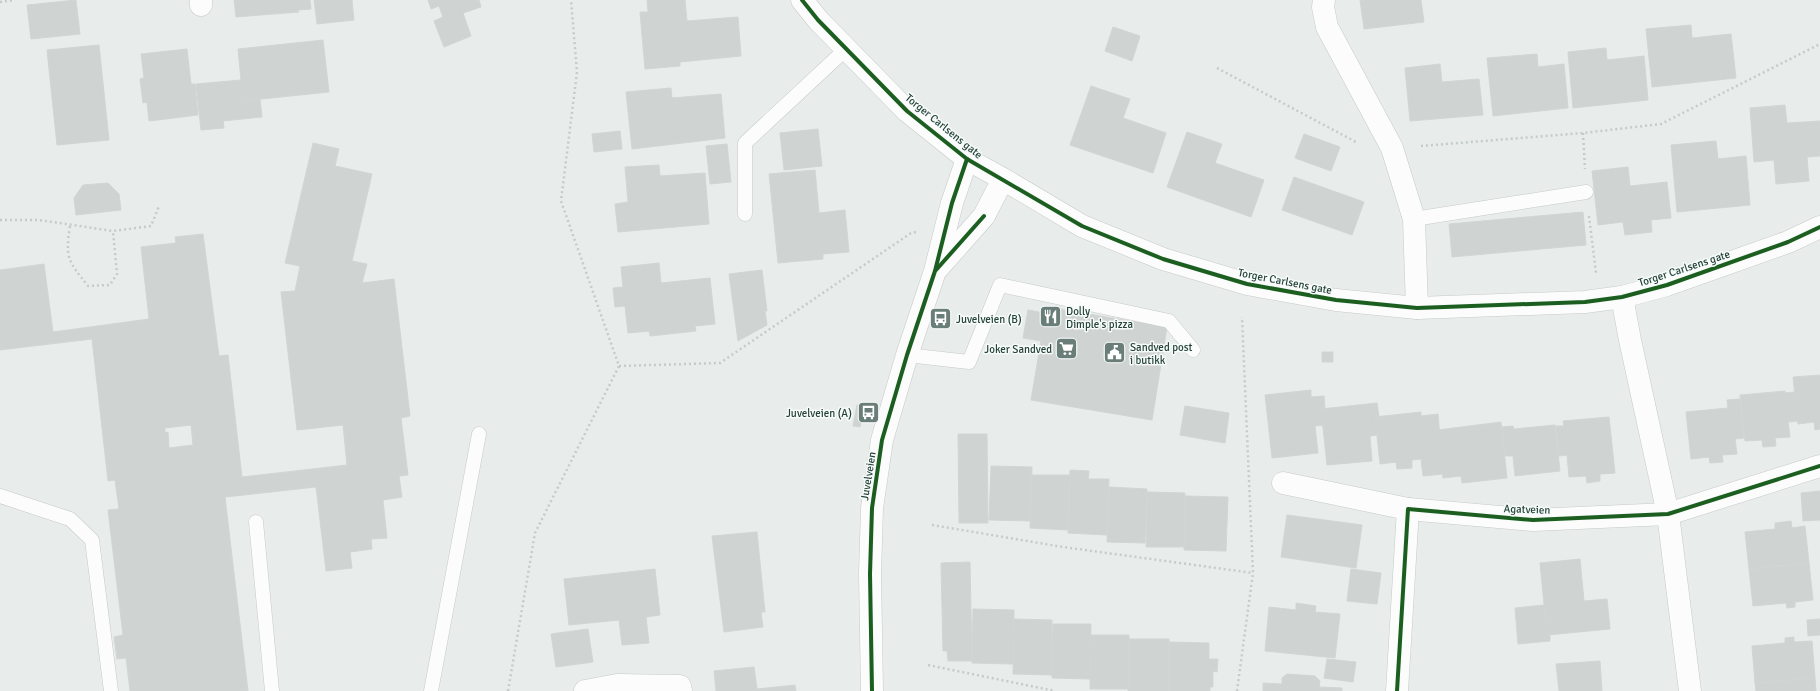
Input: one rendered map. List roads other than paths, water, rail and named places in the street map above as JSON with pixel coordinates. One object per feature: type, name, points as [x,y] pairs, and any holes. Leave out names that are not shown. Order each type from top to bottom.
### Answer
[{"type":"street","name":"Torger Carlsens gate","points":[[802,0],[818,20],[907,111],[967,159],[1082,226],[1171,261],[1247,284],[1336,300],[1417,308],[1585,302],[1622,297],[1667,285],[1788,242],[1820,227]]},
{"type":"street","points":[[1324,0],[1323,7],[1327,27],[1392,148],[1414,219],[1417,308]]},
{"type":"street","name":"Juvelveien","points":[[872,691],[870,574],[872,508],[882,440],[907,355],[935,271],[952,203],[967,159]]},
{"type":"street","name":"Juvelveien","points":[[935,271],[984,216],[1003,179]]},
{"type":"street","points":[[1622,297],[1668,514],[1690,691]]},
{"type":"street","name":"Agatveien","points":[[1283,483],[1408,509],[1533,520],[1668,514],[1820,466]]},
{"type":"street","points":[[1396,691],[1408,509]]},
{"type":"street","points":[[585,691],[617,686],[680,686],[681,691]]},
{"type":"lane","points":[[745,214],[745,143],[846,49]]},
{"type":"lane","points":[[1414,219],[1586,192]]},
{"type":"lane","points":[[907,355],[969,362],[1000,285],[1169,321],[1193,350]]},
{"type":"lane","points":[[431,691],[479,434]]},
{"type":"lane","points":[[0,496],[70,519],[92,540],[111,691]]},
{"type":"lane","points":[[256,522],[272,691]]},
{"type":"place","name":"Dolly Dimple's pizza","points":[[1050,317]]},
{"type":"place","name":"Juvelveien (B)","points":[[940,319]]},
{"type":"place","name":"Joker Sandved","points":[[1067,349]]},
{"type":"place","name":"Sandved post i butikk","points":[[1114,353]]},
{"type":"place","name":"Juvelveien (A)","points":[[868,413]]}]
